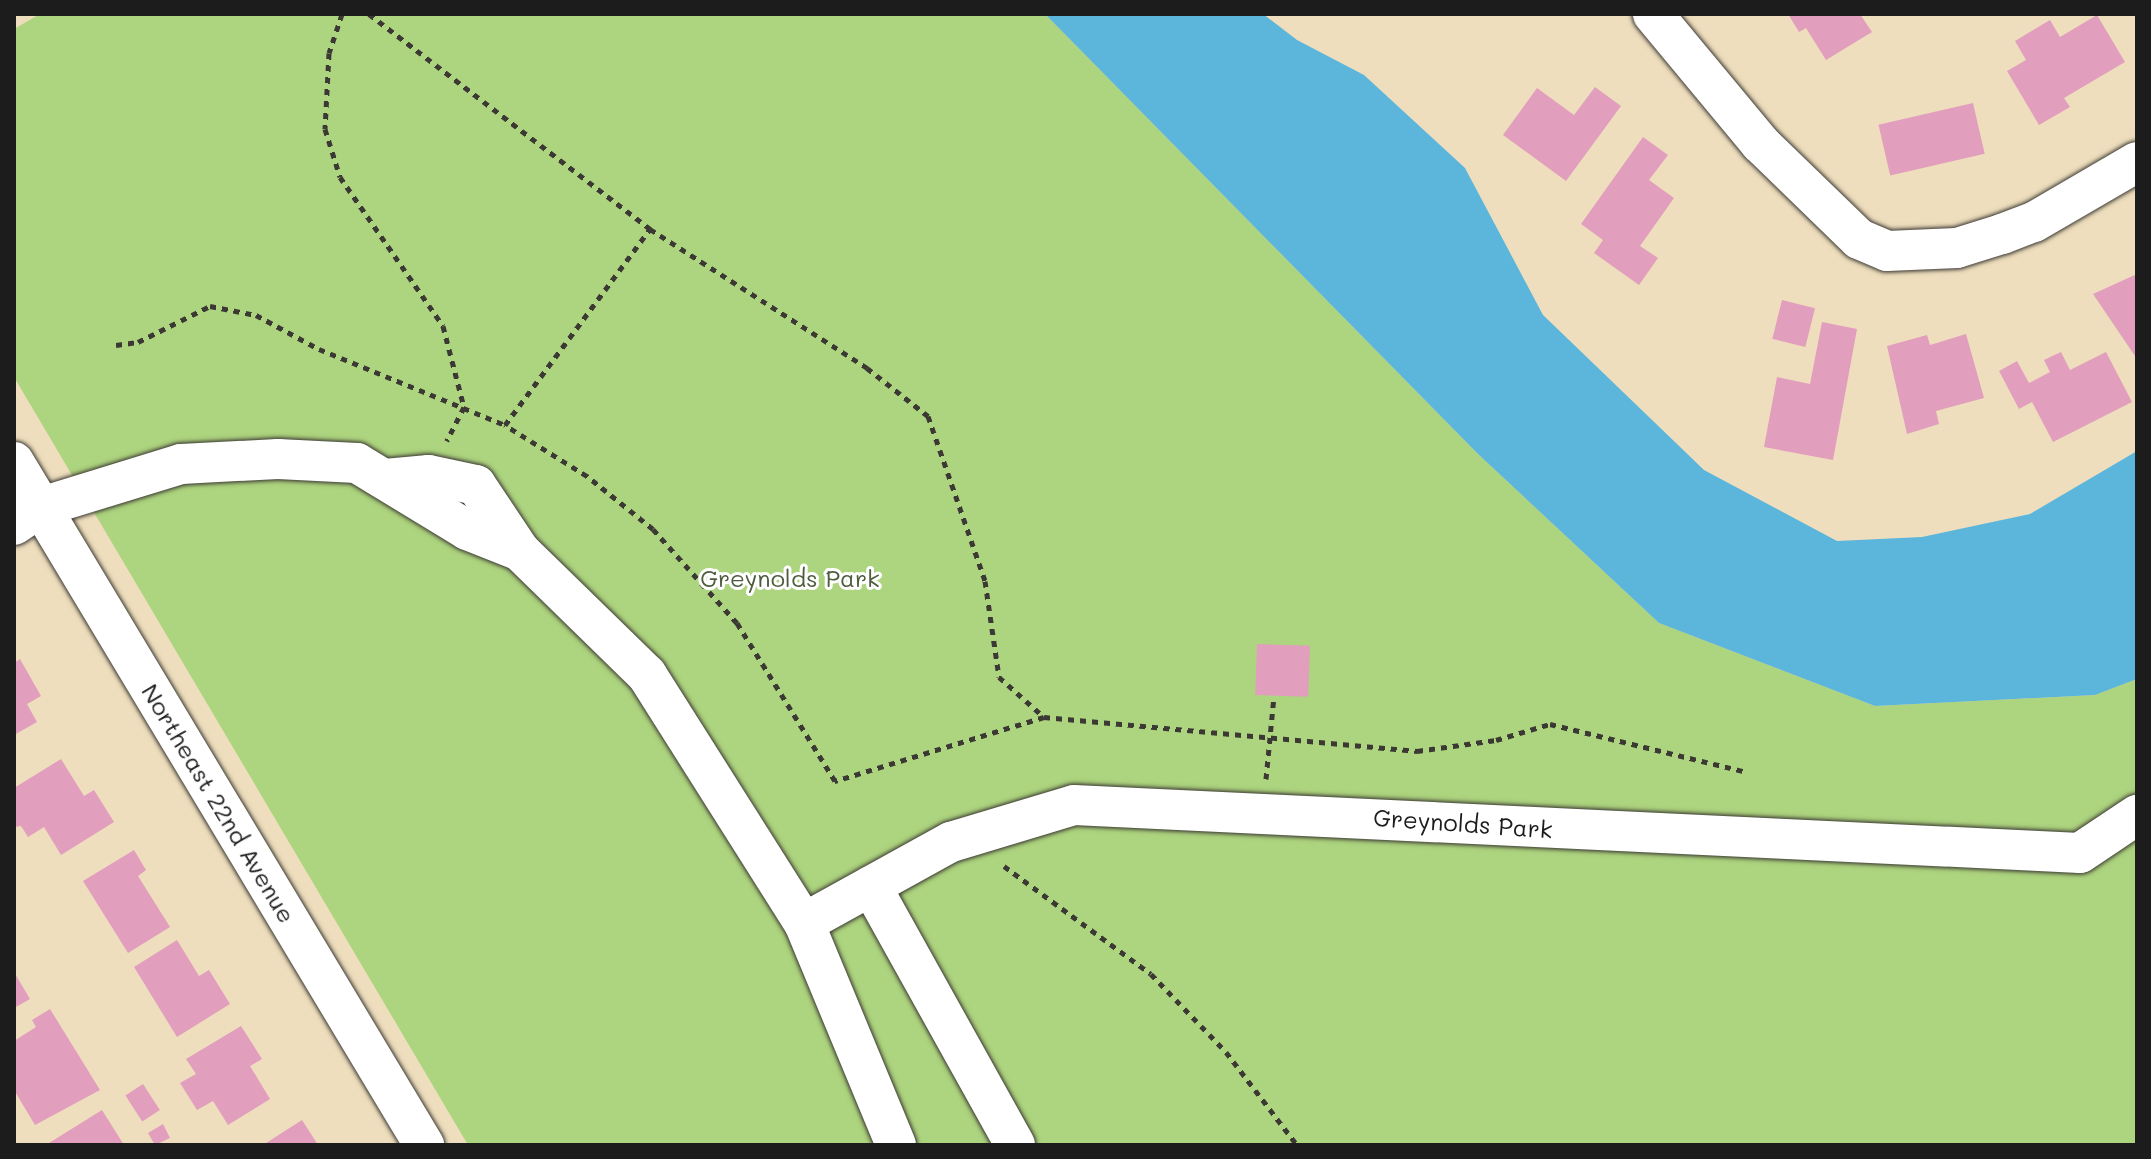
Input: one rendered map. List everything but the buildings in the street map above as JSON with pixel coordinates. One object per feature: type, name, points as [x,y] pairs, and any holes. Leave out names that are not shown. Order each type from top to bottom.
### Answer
[{"type":"street","points":[[1653,14],[1760,143],[1859,239],[1887,251],[1913,253],[1957,248],[2034,222],[2137,162]]},
{"type":"street","points":[[28,516],[181,464],[278,459],[357,463],[385,479],[429,475],[476,485],[520,551],[647,675],[804,923],[896,1145]]},
{"type":"street","name":"Northeast 22nd Avenue","points":[[14,462],[28,516],[424,1145]]},
{"type":"street","name":"Greynolds Park","points":[[804,923],[965,838],[1074,805],[1263,810],[1751,840],[2080,853],[2137,815]]},
{"type":"street","points":[[871,886],[1015,1145]]},
{"type":"path","points":[[342,14],[328,68],[325,129],[336,165],[443,326],[464,407],[443,449]]},
{"type":"path","points":[[369,14],[650,229],[867,368],[928,416],[985,581],[999,677],[1044,717]]},
{"type":"path","points":[[505,425],[650,229]]},
{"type":"path","points":[[116,345],[138,342],[210,306],[256,315],[346,361],[505,425],[587,476],[653,529],[737,623],[835,781],[1044,717],[1417,751],[1496,740],[1550,724],[1743,771]]},
{"type":"path","points":[[1263,810],[1274,696]]},
{"type":"path","points":[[965,838],[1151,974],[1226,1052],[1297,1145]]},
{"type":"green space","name":"Greynolds Park","points":[[40,14],[1045,14],[1478,454],[1659,623],[1875,706],[2095,695],[2137,679],[2137,1145],[468,1145],[14,377],[14,29]]},
{"type":"water","points":[[1045,14],[1263,14],[1297,40],[1364,75],[1465,168],[1543,315],[1704,470],[1837,541],[1922,537],[2030,514],[2137,451],[2137,679],[2095,695],[1875,706],[1659,623],[1478,454]]}]
